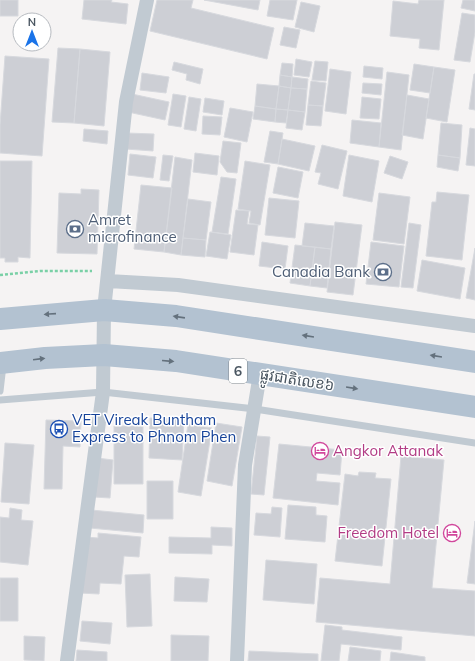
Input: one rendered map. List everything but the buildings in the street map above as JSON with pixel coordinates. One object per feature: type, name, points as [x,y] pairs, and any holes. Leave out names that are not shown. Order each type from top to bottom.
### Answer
[{"type":"main road","points":[[0,319],[104,310],[176,316],[475,362]]},
{"type":"main road","name":"ផ្លូវជាតិលេខ៦","points":[[2,363],[45,358],[104,355],[176,361],[475,407]]},
{"type":"street","points":[[67,661],[103,392],[104,310],[126,102],[146,0]]},
{"type":"street","points":[[108,281],[178,285],[475,326]]},
{"type":"street","points":[[238,661],[246,465],[260,374]]},
{"type":"lane","points":[[0,391],[2,363]]},
{"type":"lane","points":[[0,400],[103,392],[255,409],[475,443]]},
{"type":"place","name":"Amret microfinance","points":[[75,229]]},
{"type":"place","name":"Canadia Bank","points":[[383,272]]},
{"type":"place","name":"VET Vireak Buntham Express to Phnom Phen","points":[[59,429]]},
{"type":"place","name":"Angkor Attanak","points":[[320,451]]},
{"type":"place","name":"Freedom Hotel","points":[[452,533]]}]
